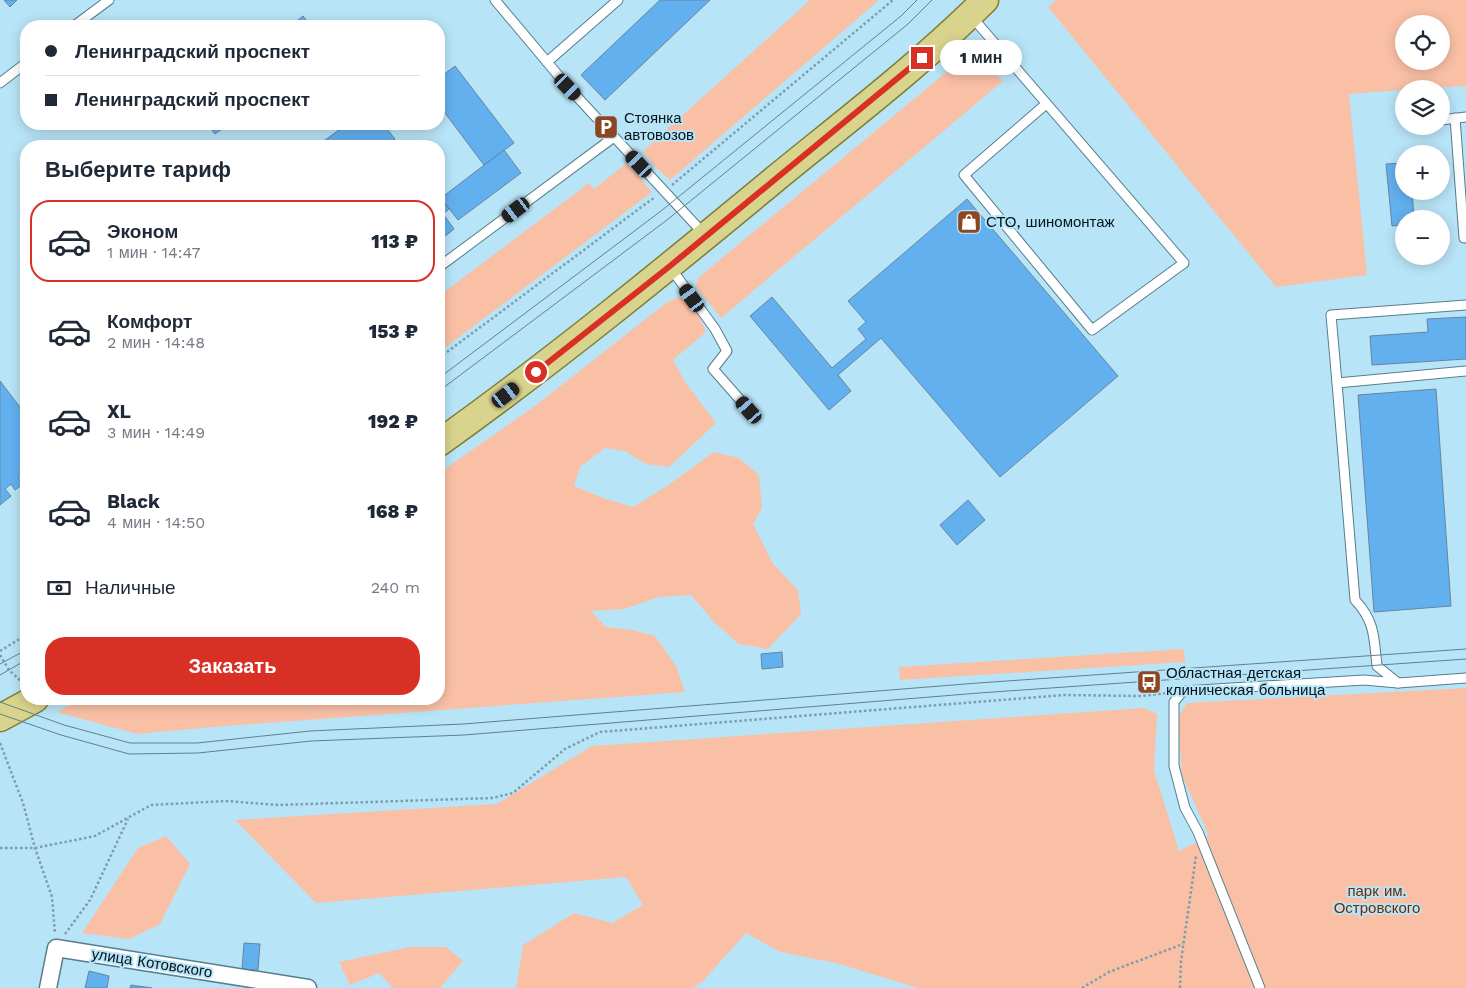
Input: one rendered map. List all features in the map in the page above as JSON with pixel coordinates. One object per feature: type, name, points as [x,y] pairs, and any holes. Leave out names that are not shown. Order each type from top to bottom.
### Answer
[{"type":"main road","points":[[445,439],[506,395],[670,266],[922,58],[978,7]]},
{"type":"main road","points":[[0,718],[20,700]]},
{"type":"street","points":[[48,988],[56,948]]},
{"type":"street","name":"улица Котовского","points":[[56,948],[308,988]]},
{"type":"lane","points":[[82,20],[109,0]]},
{"type":"lane","points":[[495,0],[568,87],[706,236]]},
{"type":"lane","points":[[547,62],[618,0]]},
{"type":"lane","points":[[978,7],[1046,104],[1184,263],[1092,330],[964,174],[1046,104]]},
{"type":"lane","points":[[0,83],[20,68]]},
{"type":"lane","points":[[1450,119],[1466,117]]},
{"type":"lane","points":[[1455,118],[1464,238]]},
{"type":"lane","points":[[445,263],[614,137]]},
{"type":"lane","points":[[670,266],[715,329],[727,351],[713,369],[749,410]]},
{"type":"lane","points":[[1398,683],[1377,666],[1371,623],[1364,610],[1355,600],[1331,315],[1466,305]]},
{"type":"lane","points":[[1337,382],[1466,371]]},
{"type":"lane","points":[[1260,988],[1198,832],[1185,808],[1174,766],[1174,702],[1184,691],[1364,680],[1398,683],[1466,678]]},
{"type":"path","points":[[20,639],[0,653],[9,670],[20,682]]},
{"type":"path","points":[[0,848],[35,848],[95,836],[152,805],[226,801],[278,806],[492,798],[513,793],[565,749],[600,732],[1064,695],[1142,696],[1184,691]]},
{"type":"path","points":[[0,743],[23,803],[35,848],[52,897],[56,948]]},
{"type":"path","points":[[56,948],[90,900],[129,817]]},
{"type":"path","points":[[1180,988],[1183,944],[1198,832]]},
{"type":"path","points":[[1082,988],[1109,972],[1183,944]]},
{"type":"green space","points":[[810,0],[879,0],[670,180],[654,166],[643,151]]},
{"type":"green space","points":[[1056,0],[1466,0],[1466,86],[1450,87],[1450,80],[1395,80],[1395,91],[1349,94],[1367,275],[1276,287],[1048,7]]},
{"type":"green space","points":[[967,55],[979,56],[1003,81],[721,318],[696,287],[698,278]]},
{"type":"green space","points":[[627,163],[652,192],[445,347],[445,291],[589,183],[594,189]]},
{"type":"green space","points":[[682,296],[697,312],[706,332],[673,360],[685,382],[716,423],[669,467],[646,464],[625,451],[605,448],[580,467],[574,486],[606,499],[633,507],[667,486],[714,452],[739,458],[759,475],[762,508],[753,524],[773,564],[798,590],[801,614],[768,649],[739,644],[714,622],[691,595],[659,597],[624,609],[591,611],[606,627],[632,630],[655,636],[676,666],[685,692],[137,734],[57,712],[69,705],[445,705],[445,469],[535,406],[666,303]]},
{"type":"green space","points":[[1184,649],[1185,662],[900,680],[899,667]]},
{"type":"green space","name":"парк им. Островского","points":[[1466,688],[1466,988],[918,988],[836,963],[780,952],[746,933],[703,981],[693,988],[516,988],[523,945],[574,913],[612,923],[643,905],[626,877],[316,903],[235,820],[497,804],[592,746],[1144,708],[1157,714],[1154,770],[1179,851],[1209,836],[1182,775],[1178,717],[1187,703]]},
{"type":"green space","points":[[166,836],[190,864],[160,924],[129,939],[82,933],[138,848]]},
{"type":"green space","points":[[410,947],[446,947],[463,961],[440,988],[393,988],[379,973],[350,985],[339,962]]},
{"type":"building","points":[[4,0],[17,0],[10,7]]},
{"type":"building","points":[[660,0],[710,0],[605,100],[581,75]]},
{"type":"building","points":[[303,16],[306,20],[298,20]]},
{"type":"building","points":[[455,66],[514,143],[484,165],[445,113],[445,74]]},
{"type":"building","points":[[212,130],[221,130],[215,134]]},
{"type":"building","points":[[339,130],[388,130],[395,139],[394,140],[325,140]]},
{"type":"building","points":[[504,150],[521,173],[458,220],[445,203],[445,195]]},
{"type":"building","points":[[1386,164],[1395,164],[1395,200],[1413,200],[1413,210],[1395,210],[1395,226],[1392,226]]},
{"type":"building","points":[[967,199],[1118,376],[1000,477],[881,338],[838,375],[851,391],[829,410],[750,316],[772,297],[832,368],[866,339],[858,329],[866,322],[848,301]]},
{"type":"building","points":[[445,204],[449,209],[445,212]]},
{"type":"building","points":[[445,217],[454,229],[445,236]]},
{"type":"building","points":[[1466,317],[1466,359],[1372,365],[1370,336],[1428,332],[1427,319]]},
{"type":"building","points":[[0,381],[20,407],[20,476],[18,478],[20,486],[15,490],[11,484],[5,489],[11,496],[0,505]]},
{"type":"building","points":[[1436,389],[1451,606],[1374,612],[1358,395]]},
{"type":"building","points":[[968,500],[985,520],[957,545],[940,525]]},
{"type":"building","points":[[782,652],[783,667],[762,669],[761,654]]},
{"type":"building","points":[[244,943],[260,944],[258,970],[242,969]]},
{"type":"building","points":[[89,971],[109,976],[107,988],[85,988]]},
{"type":"building","points":[[131,985],[152,988],[130,988]]},
{"type":"tram line","points":[[445,373],[661,211],[901,16],[917,0]]},
{"type":"tram line","points":[[445,386],[667,220],[908,24],[932,0]]},
{"type":"tram line","points":[[0,702],[64,725],[130,743],[197,743],[310,731],[463,724],[978,683],[1466,649]]},
{"type":"tram line","points":[[0,664],[20,653]]},
{"type":"tram line","points":[[0,714],[61,735],[129,754],[198,753],[311,741],[464,735],[979,693],[1466,659]]},
{"type":"tram line","points":[[0,675],[20,663]]},
{"type":"place","name":"Стоянка автовозов","points":[[606,127]]},
{"type":"place","name":"СТО, шиномонтаж","points":[[969,222]]},
{"type":"place","name":"Областная детская клиническая больница","points":[[1149,682]]},
{"type":"route","points":[[536,372],[670,266],[922,58]]}]
